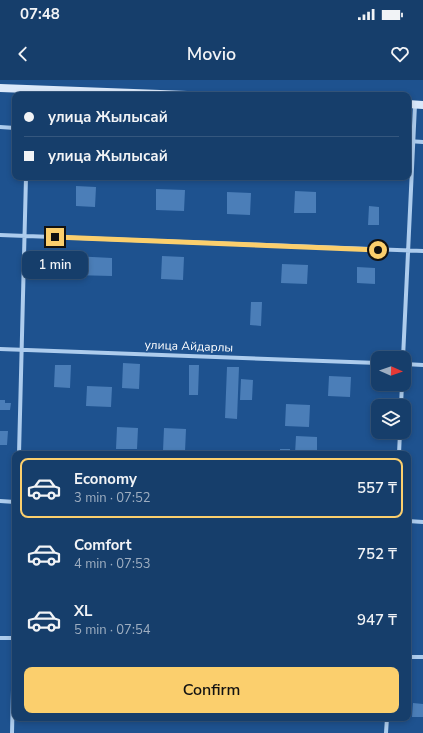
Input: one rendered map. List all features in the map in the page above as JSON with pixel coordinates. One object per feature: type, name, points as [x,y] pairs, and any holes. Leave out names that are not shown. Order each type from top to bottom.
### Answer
[{"type":"street","points":[[0,88],[28,92]]},
{"type":"street","points":[[403,351],[415,104]]},
{"type":"street","points":[[0,127],[12,128]]},
{"type":"street","points":[[413,141],[423,142]]},
{"type":"street","points":[[18,451],[26,180]]},
{"type":"street","points":[[0,234],[423,251]]},
{"type":"street","name":"улица Айдарлы","points":[[0,349],[371,363]]},
{"type":"street","points":[[411,364],[423,365]]},
{"type":"street","points":[[398,451],[399,439]]},
{"type":"street","points":[[0,501],[12,502]]},
{"type":"street","points":[[411,521],[423,522]]},
{"type":"street","points":[[0,638],[12,638]]},
{"type":"street","points":[[411,657],[423,657]]},
{"type":"street","points":[[12,721],[12,733]]},
{"type":"street","points":[[386,733],[387,721]]},
{"type":"building","points":[[76,186],[96,187],[95,207],[76,206]]},
{"type":"building","points":[[156,189],[185,190],[184,211],[156,210]]},
{"type":"building","points":[[295,191],[316,192],[316,213],[294,213]]},
{"type":"building","points":[[227,192],[251,193],[250,215],[227,214]]},
{"type":"building","points":[[369,206],[379,207],[379,225],[368,225]]},
{"type":"building","points":[[73,256],[112,258],[112,276],[72,275]]},
{"type":"building","points":[[162,256],[184,257],[183,280],[161,279]]},
{"type":"building","points":[[282,264],[308,265],[307,284],[281,283]]},
{"type":"building","points":[[357,267],[375,268],[375,284],[357,283]]},
{"type":"building","points":[[251,302],[262,302],[261,326],[250,325]]},
{"type":"building","points":[[123,363],[140,364],[139,389],[122,388]]},
{"type":"building","points":[[55,365],[71,365],[70,388],[54,387]]},
{"type":"building","points":[[189,365],[199,365],[198,395],[189,395]]},
{"type":"building","points":[[227,367],[239,367],[237,419],[225,418]]},
{"type":"building","points":[[329,376],[351,377],[350,397],[328,396]]},
{"type":"building","points":[[241,379],[253,380],[252,400],[240,400]]},
{"type":"building","points":[[87,386],[112,387],[111,407],[86,406]]},
{"type":"building","points":[[0,400],[5,400],[5,403],[11,403],[10,410],[0,410]]},
{"type":"building","points":[[286,404],[310,405],[309,427],[285,426]]},
{"type":"building","points":[[117,427],[138,428],[137,449],[116,449]]},
{"type":"building","points":[[164,428],[186,429],[185,451],[163,451]]},
{"type":"building","points":[[0,431],[8,431],[7,445],[0,445]]},
{"type":"building","points":[[296,436],[317,437],[317,451],[295,451]]},
{"type":"building","points":[[280,449],[290,449],[290,451],[280,451]]},
{"type":"building","points":[[204,450],[227,451],[204,451]]},
{"type":"building","points":[[413,703],[423,704],[423,717],[412,717]]},
{"type":"route","points":[[55,237],[378,250]]}]
